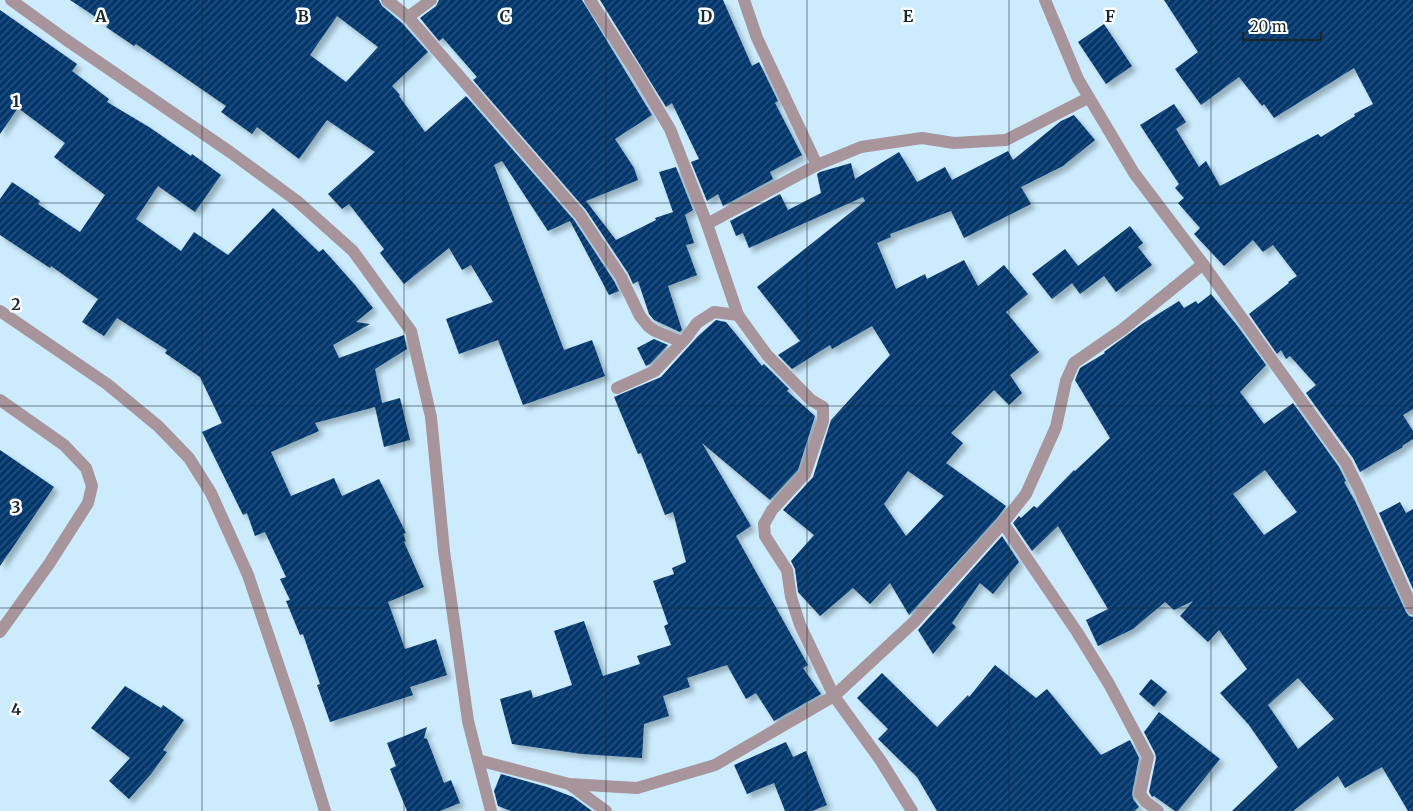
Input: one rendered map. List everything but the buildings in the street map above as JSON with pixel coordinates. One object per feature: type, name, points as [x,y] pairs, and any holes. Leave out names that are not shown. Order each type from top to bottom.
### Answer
[{"type":"street","points":[[11,0],[230,152],[297,201],[353,251],[411,331],[431,417],[444,551],[468,721],[491,811]]},
{"type":"street","points":[[388,0],[408,17],[580,215],[621,277],[640,316],[648,326],[655,331],[682,342]]},
{"type":"street","points":[[408,17],[431,0]]},
{"type":"street","points":[[590,0],[670,129],[707,224],[738,315],[767,354],[811,400],[823,407],[823,421],[805,474],[772,510],[764,524],[766,536],[787,570],[791,597],[800,625],[834,696],[881,762],[912,811]]},
{"type":"street","points":[[744,0],[757,38],[817,166]]},
{"type":"street","points":[[1045,0],[1088,98],[1134,173],[1203,264],[1346,463],[1413,609]]},
{"type":"street","points":[[707,224],[817,166],[861,147],[922,138],[954,144],[1006,140],[1088,98]]},
{"type":"street","points":[[478,760],[569,784],[637,788],[715,765],[834,696],[915,621],[1003,523],[1026,494],[1056,427],[1066,381],[1074,363],[1122,329],[1203,264]]},
{"type":"street","points":[[0,311],[106,384],[158,426],[189,458],[211,493],[248,575],[299,726],[324,811]]},
{"type":"street","points":[[618,388],[655,371],[697,324],[714,312],[738,315]]},
{"type":"street","points":[[0,400],[64,445],[86,468],[92,486],[88,503],[49,564],[0,632]]},
{"type":"street","points":[[1003,523],[1077,632],[1125,714],[1148,757],[1140,794],[1146,802],[1158,811]]},
{"type":"street","points":[[569,784],[606,811]]}]
